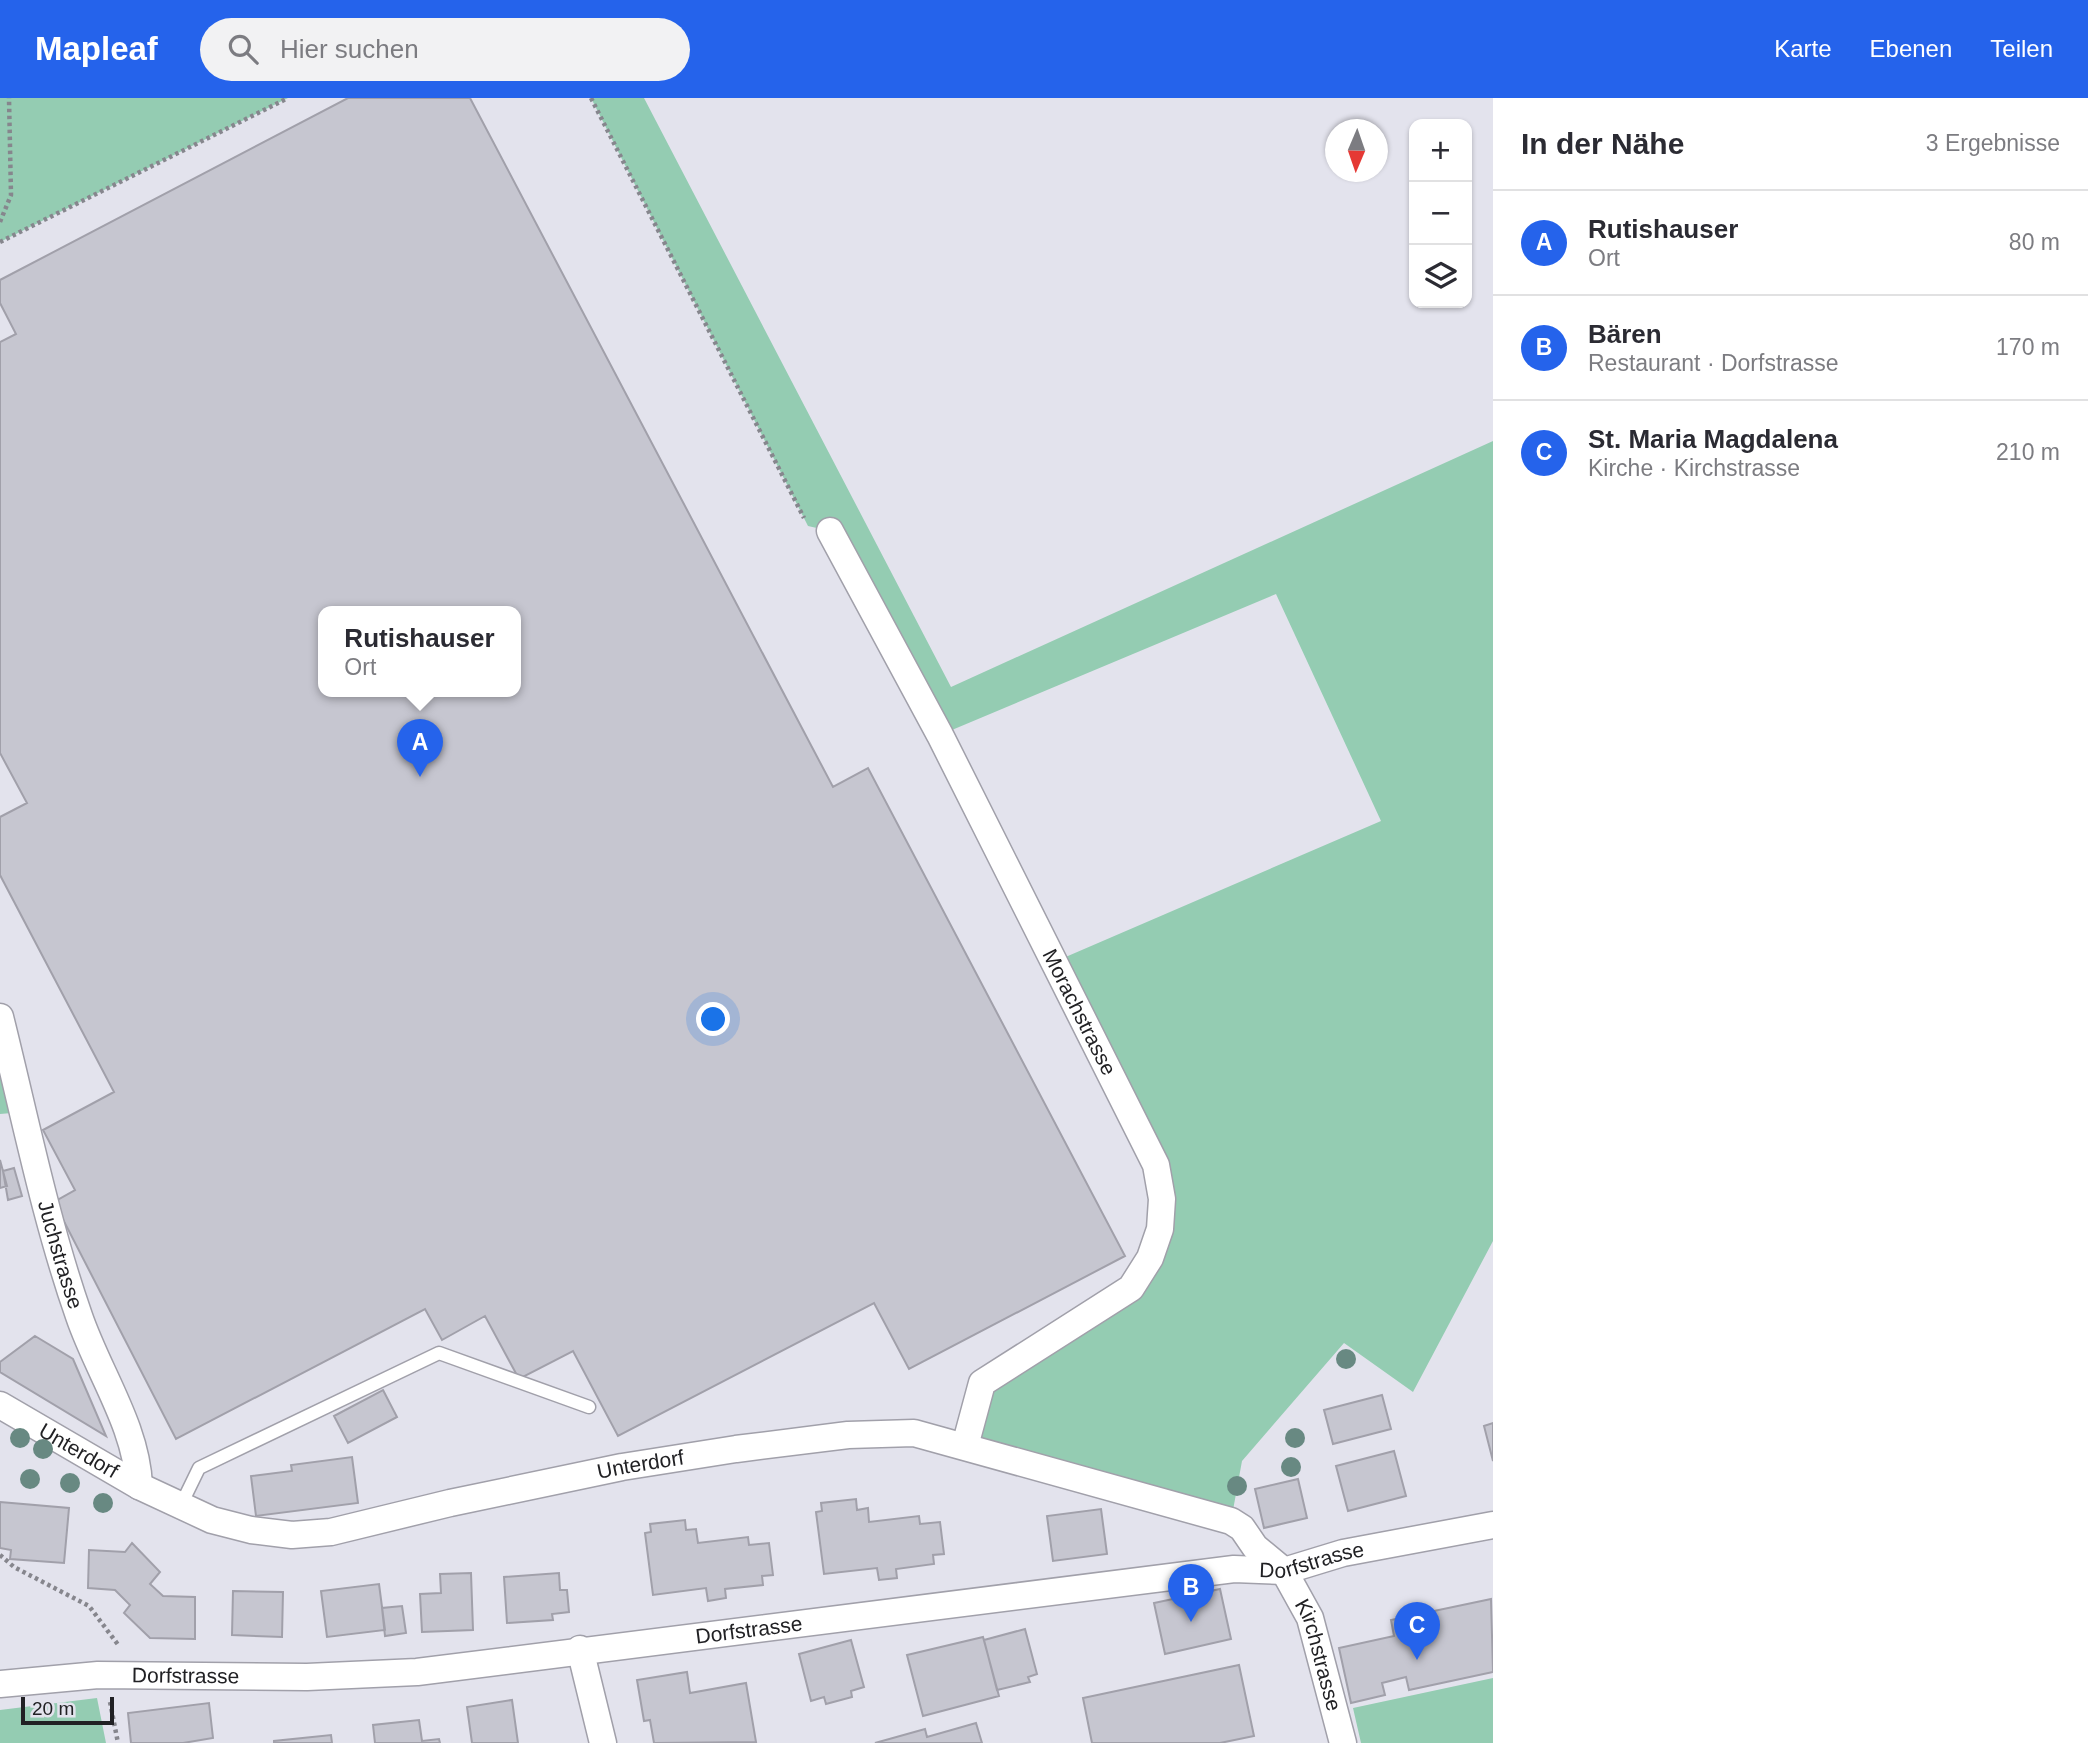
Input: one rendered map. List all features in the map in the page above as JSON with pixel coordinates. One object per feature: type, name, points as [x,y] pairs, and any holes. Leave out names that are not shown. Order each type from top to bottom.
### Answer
[{"type":"street","name":"Morachstrasse","points":[[830,531],[940,735],[1156,1165],[1162,1199],[1160,1229],[1150,1258],[1131,1287],[982,1383],[965,1446]]},
{"type":"street","name":"Juchstrasse","points":[[0,1017],[53,1236],[79,1318],[138,1456],[139,1486]]},
{"type":"street","name":"Unterdorf","points":[[0,1405],[139,1486],[212,1520],[251,1530],[292,1535],[331,1532],[583,1476],[736,1449],[848,1435],[914,1433],[1231,1521],[1242,1528],[1255,1547],[1284,1571]]},
{"type":"street","name":"Dorfstrasse","points":[[0,1684],[98,1675],[307,1677],[417,1672],[580,1649],[1234,1569],[1284,1571],[1343,1553],[1493,1525]]},
{"type":"street","name":"Kirchstrasse","points":[[1284,1571],[1310,1618],[1343,1743]]},
{"type":"street","points":[[580,1649],[603,1743]]},
{"type":"lane","points":[[181,1505],[199,1468],[439,1353],[589,1406]]},
{"type":"path","points":[[0,222],[11,195],[9,98]]},
{"type":"path","points":[[0,242],[288,98]]},
{"type":"path","points":[[591,98],[808,526],[830,531]]},
{"type":"path","points":[[0,1555],[14,1567],[89,1606],[120,1647]]},
{"type":"path","points":[[107,1691],[118,1743]]},
{"type":"green space","points":[[0,98],[288,98],[0,242]]},
{"type":"green space","points":[[591,98],[644,98],[951,687],[1493,441],[1493,1241],[1413,1392],[1344,1343],[1242,1461],[1231,1521],[965,1446],[982,1383],[1131,1288],[1162,1199],[1054,962],[1381,821],[1276,594],[940,735],[830,531],[808,526]]},
{"type":"green space","points":[[0,1017],[24,1112],[0,1114]]},
{"type":"green space","points":[[1493,1678],[1493,1743],[1361,1743],[1353,1708]]},
{"type":"green space","points":[[97,1698],[106,1743],[0,1743],[0,1710]]},
{"type":"building","points":[[348,98],[470,98],[833,787],[868,768],[1125,1256],[909,1369],[874,1303],[618,1436],[573,1351],[519,1379],[485,1316],[442,1340],[425,1309],[176,1439],[54,1202],[75,1190],[43,1130],[114,1092],[0,875],[0,817],[27,803],[0,753],[0,342],[16,334],[0,303],[0,280]]},
{"type":"building","points":[[0,1160],[7,1186],[0,1188]]},
{"type":"building","points":[[14,1168],[22,1196],[8,1200],[3,1171]]},
{"type":"building","points":[[35,1336],[73,1359],[106,1436],[0,1372],[0,1362]]},
{"type":"building","points":[[383,1390],[397,1417],[348,1443],[334,1416]]},
{"type":"building","points":[[1382,1395],[1391,1429],[1333,1444],[1324,1410]]},
{"type":"building","points":[[1493,1423],[1493,1461],[1484,1426]]},
{"type":"building","points":[[1394,1451],[1406,1496],[1348,1511],[1336,1466]]},
{"type":"building","points":[[352,1457],[358,1503],[256,1516],[251,1476],[292,1471],[291,1465]]},
{"type":"building","points":[[1298,1479],[1307,1518],[1264,1528],[1255,1489]]},
{"type":"building","points":[[856,1499],[857,1510],[868,1508],[869,1522],[919,1516],[920,1524],[940,1522],[944,1554],[933,1555],[934,1564],[896,1569],[897,1578],[879,1580],[877,1568],[824,1574],[816,1512],[822,1511],[821,1503]]},
{"type":"building","points":[[0,1502],[69,1508],[64,1563],[10,1559],[11,1550],[0,1548]]},
{"type":"building","points":[[1101,1509],[1107,1554],[1053,1561],[1047,1516]]},
{"type":"building","points":[[685,1520],[686,1530],[696,1529],[698,1543],[748,1537],[749,1545],[769,1543],[773,1575],[762,1576],[763,1585],[725,1589],[726,1598],[708,1601],[706,1588],[653,1595],[645,1533],[651,1532],[650,1524]]},
{"type":"building","points":[[132,1543],[160,1572],[150,1584],[163,1596],[195,1597],[195,1639],[150,1638],[124,1613],[130,1605],[115,1590],[88,1588],[89,1550],[125,1552]]},
{"type":"building","points":[[471,1573],[473,1630],[422,1632],[420,1594],[441,1593],[440,1574]]},
{"type":"building","points":[[559,1573],[560,1590],[567,1590],[569,1612],[552,1614],[553,1620],[507,1623],[504,1577]]},
{"type":"building","points":[[379,1584],[385,1630],[327,1637],[321,1591]]},
{"type":"building","points":[[1220,1589],[1231,1639],[1165,1654],[1154,1603]]},
{"type":"building","points":[[233,1591],[283,1592],[282,1637],[232,1635]]},
{"type":"building","points":[[1491,1599],[1493,1672],[1409,1690],[1406,1677],[1382,1683],[1385,1695],[1351,1703],[1339,1648],[1394,1636],[1391,1620]]},
{"type":"building","points":[[402,1606],[406,1633],[385,1636],[382,1608]]},
{"type":"building","points":[[1025,1629],[1037,1674],[1028,1677],[1030,1682],[997,1690],[984,1640]]},
{"type":"building","points":[[983,1637],[999,1696],[923,1716],[907,1655]]},
{"type":"building","points":[[851,1640],[864,1687],[851,1691],[852,1697],[826,1704],[824,1697],[811,1701],[799,1654]]},
{"type":"building","points":[[1239,1665],[1254,1736],[1220,1743],[1092,1743],[1083,1698]]},
{"type":"building","points":[[687,1672],[690,1693],[746,1683],[756,1742],[654,1743],[650,1720],[644,1721],[637,1680]]},
{"type":"building","points":[[512,1700],[518,1743],[472,1743],[467,1707]]},
{"type":"building","points":[[209,1703],[213,1738],[183,1743],[131,1743],[128,1713]]},
{"type":"building","points":[[419,1720],[422,1741],[439,1739],[440,1743],[375,1743],[373,1725]]},
{"type":"building","points":[[976,1723],[982,1743],[875,1743],[925,1729],[927,1737]]},
{"type":"building","points":[[331,1735],[332,1743],[274,1743],[274,1741]]},
{"type":"place","name":"Rutishauser","points":[[420,777]]},
{"type":"place","name":"Bären","points":[[1191,1622]]},
{"type":"place","name":"St. Maria Magdalena","points":[[1417,1660]]}]
